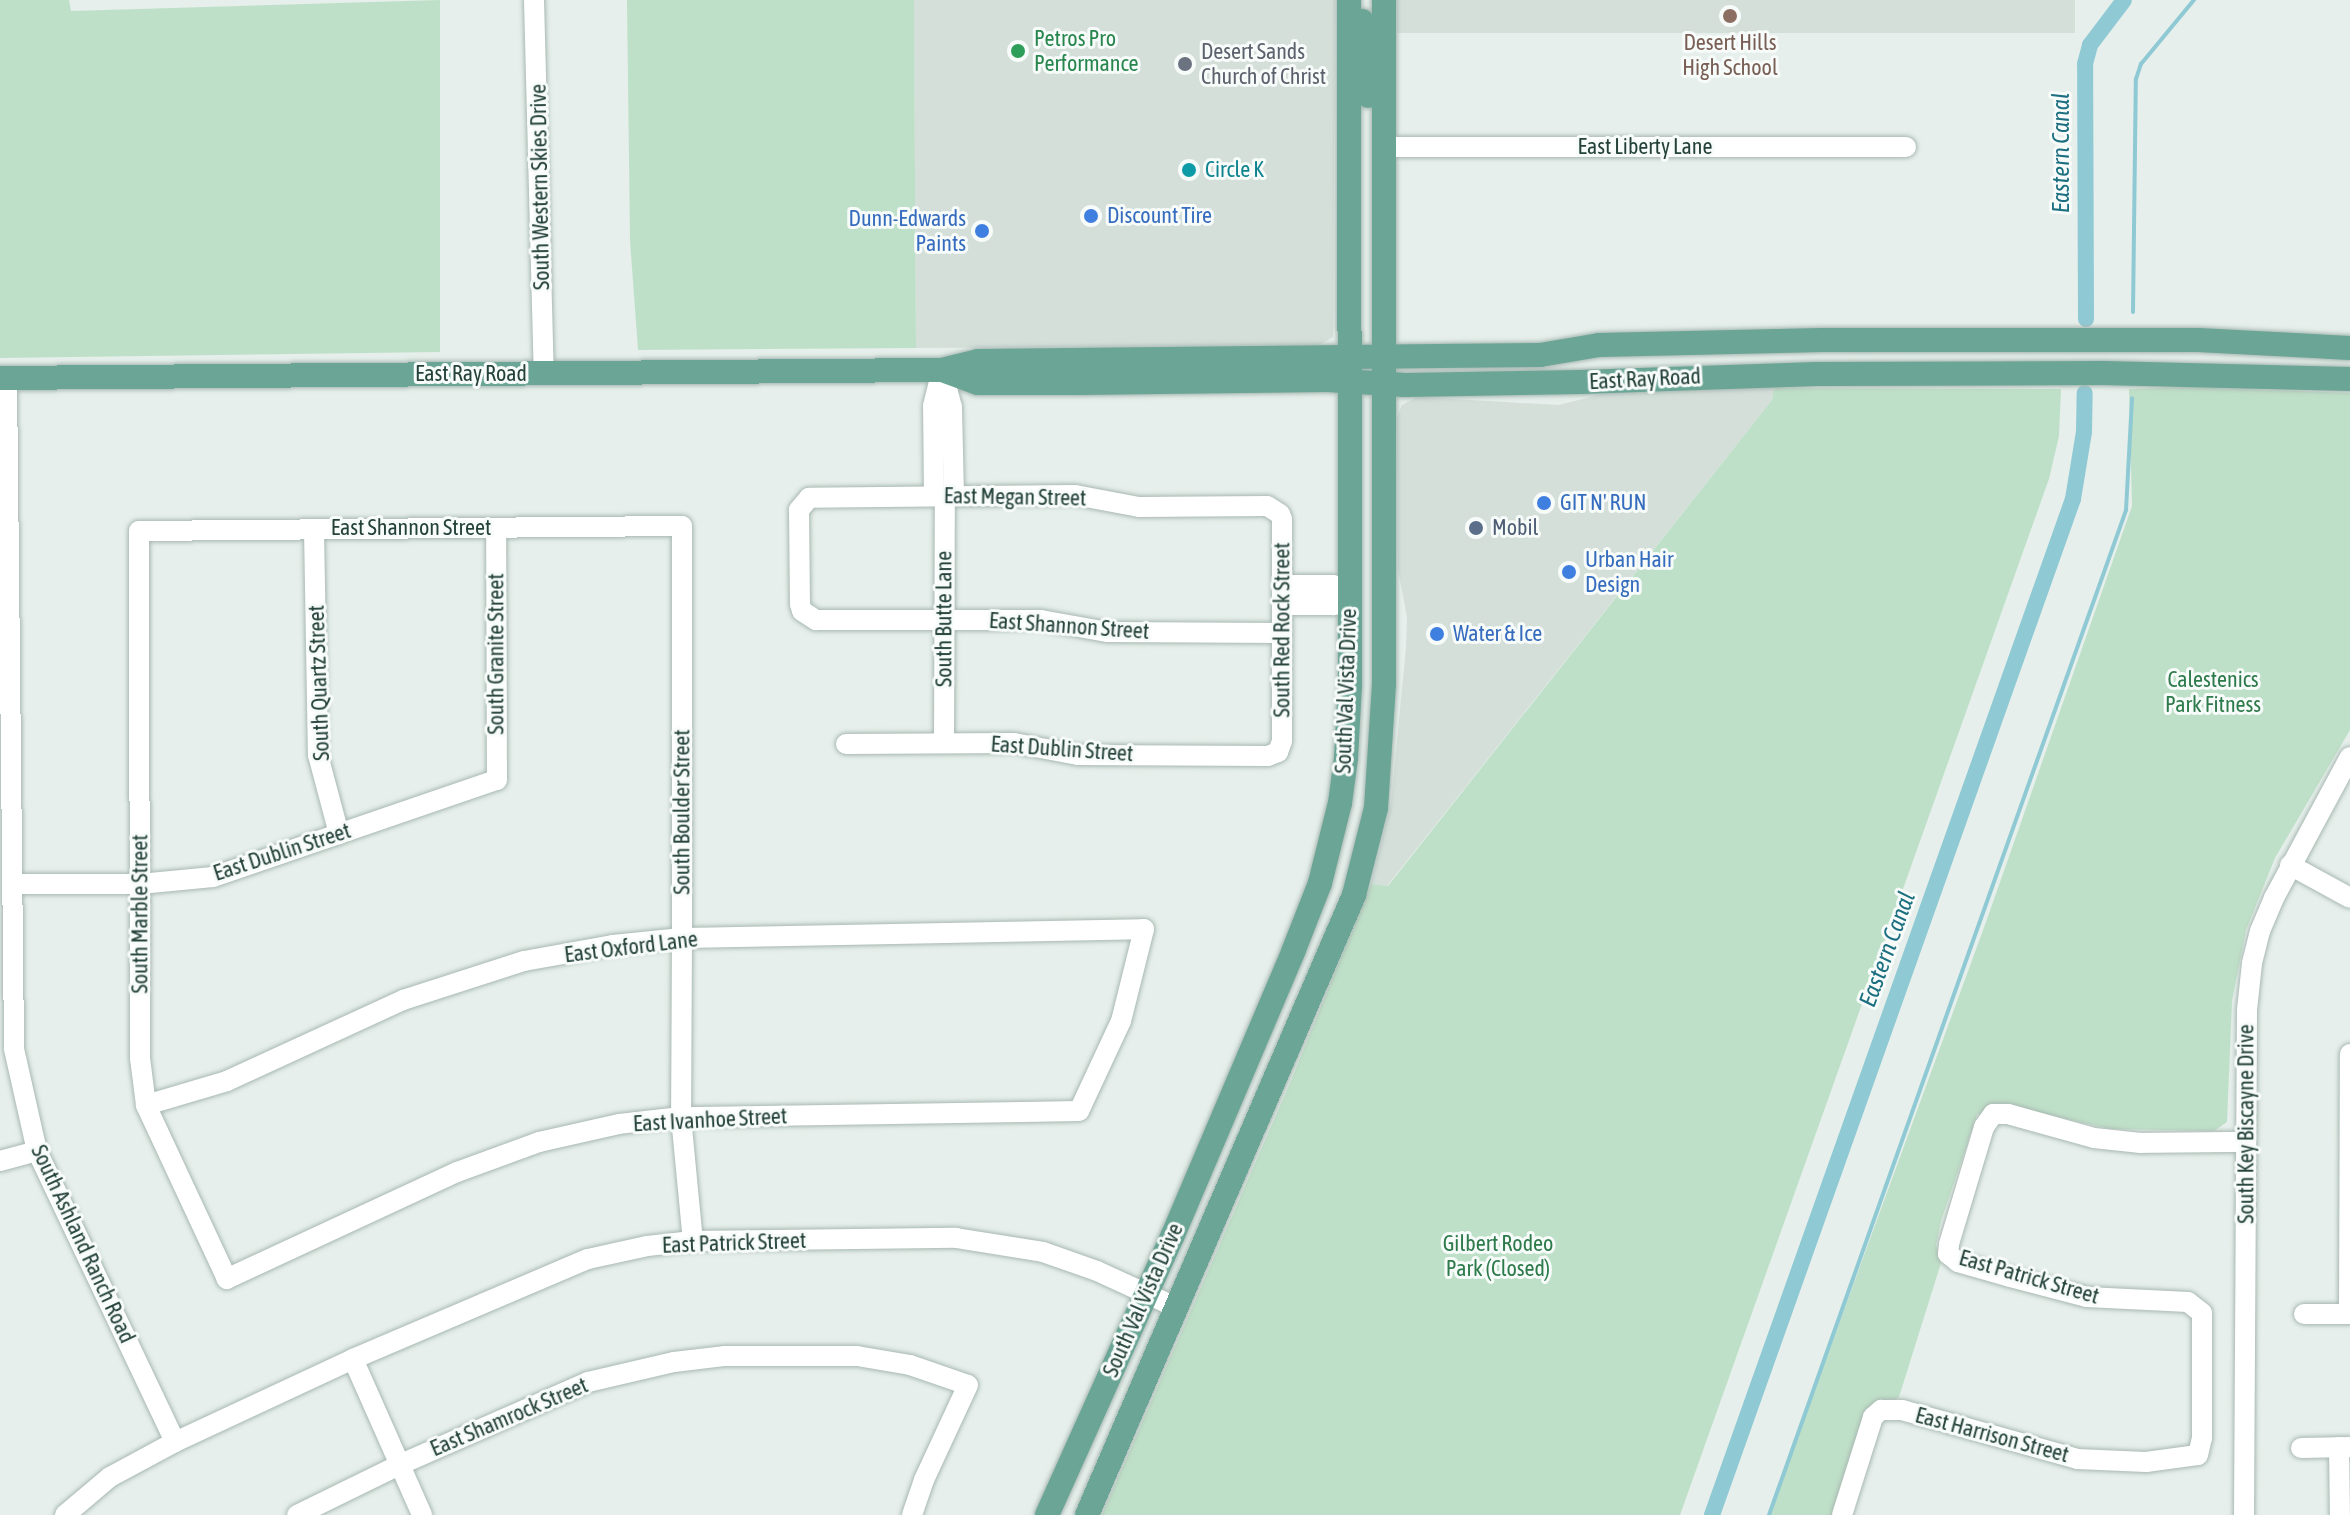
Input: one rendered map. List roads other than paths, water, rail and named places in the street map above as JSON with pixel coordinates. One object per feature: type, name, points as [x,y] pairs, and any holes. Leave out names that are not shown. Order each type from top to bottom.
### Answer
[{"type":"main road","name":"South Val Vista Drive","points":[[1087,1515],[1354,895],[1376,808],[1382,761],[1384,597],[1384,0]]},
{"type":"main road","name":"South Val Vista Drive","points":[[1047,1515],[1147,1294],[1288,963],[1320,883],[1340,803],[1347,743],[1350,597],[1349,6]]},
{"type":"main road","points":[[1349,6],[1362,20],[1368,97],[1383,117]]},
{"type":"main road","name":"East Ray Road","points":[[4,378],[942,370],[978,361],[1351,369],[1383,357],[1540,355],[1599,345],[1823,340],[2198,340],[2350,348]]},
{"type":"main road","points":[[1719,376],[1738,357],[1795,355],[1823,340]]},
{"type":"main road","name":"East Ray Road","points":[[1351,369],[1383,383],[2103,373],[2350,379]]},
{"type":"main road","points":[[1350,597],[1384,597]]},
{"type":"main road","points":[[1288,963],[1321,975]]},
{"type":"street","name":"South Western Skies Drive","points":[[534,0],[544,373]]},
{"type":"street","name":"East Liberty Lane","points":[[1383,147],[1906,147]]},
{"type":"street","name":"South Butte Lane","points":[[942,370],[952,408],[944,496],[944,743]]},
{"type":"street","name":"South Ashland Ranch Road","points":[[4,378],[14,1049],[37,1151],[175,1442]]},
{"type":"street","name":"East Megan Street","points":[[808,617],[800,604],[799,510],[816,496],[1075,495],[1139,507],[1267,506],[1275,509]]},
{"type":"street","name":"South Red Rock Street","points":[[1275,509],[1282,519],[1282,741],[1278,752]]},
{"type":"street","name":"East Shannon Street","points":[[139,531],[682,526]]},
{"type":"street","name":"South Boulder Street","points":[[682,526],[681,1117],[693,1241]]},
{"type":"street","name":"South Granite Street","points":[[496,528],[497,780]]},
{"type":"street","name":"South Quartz Street","points":[[314,529],[318,755],[339,834]]},
{"type":"street","name":"South Marble Street","points":[[139,531],[140,1058],[146,1105],[227,1279]]},
{"type":"street","points":[[1282,595],[1334,605],[1350,597]]},
{"type":"street","name":"East Shannon Street","points":[[808,617],[816,620],[1041,620],[1108,632],[1282,633]]},
{"type":"street","name":"East Dublin Street","points":[[846,744],[1014,743],[1078,755],[1268,756],[1278,752]]},
{"type":"street","name":"South Key Biscayne Drive","points":[[2244,1515],[2245,1142],[2247,1010],[2252,963],[2260,931],[2290,865],[2350,757]]},
{"type":"street","name":"East Dublin Street","points":[[12,884],[140,884],[213,877],[497,780]]},
{"type":"street","points":[[2290,865],[2350,898]]},
{"type":"street","name":"East Oxford Lane","points":[[146,1105],[227,1081],[403,1000],[524,961],[613,945],[682,938],[1144,929],[1121,1021],[1079,1111]]},
{"type":"street","points":[[2304,1314],[2350,1314],[2350,1054]]},
{"type":"street","name":"East Ivanhoe Street","points":[[227,1279],[457,1172],[525,1147],[619,1124],[681,1117],[1079,1111]]},
{"type":"street","name":"East Patrick Street","points":[[2198,1455],[2202,1438],[2202,1313],[2188,1302],[2087,1297],[1958,1262],[1948,1254],[1984,1127],[1993,1114],[2008,1114],[2094,1138],[2141,1143],[2245,1142]]},
{"type":"street","points":[[0,1161],[37,1151]]},
{"type":"street","name":"East Patrick Street","points":[[175,1442],[353,1359],[588,1259],[693,1241],[956,1238],[1043,1252],[1178,1308]]},
{"type":"street","name":"East Shamrock Street","points":[[297,1515],[558,1392],[614,1375],[674,1362],[724,1356],[857,1356],[910,1365],[968,1385],[912,1515]]},
{"type":"street","points":[[353,1359],[422,1515]]},
{"type":"street","name":"East Harrison Street","points":[[1842,1515],[1873,1417],[1881,1410],[1902,1410],[2077,1459],[2146,1462],[2198,1455]]},
{"type":"street","points":[[65,1515],[110,1477],[175,1442]]},
{"type":"street","points":[[2301,1448],[2345,1447],[2340,1515]]},
{"type":"waterway","name":"Eastern Canal","points":[[2086,319],[2085,64],[2090,45],[2124,0]]},
{"type":"waterway","points":[[2133,312],[2136,79],[2141,64],[2194,0]]},
{"type":"waterway","name":"Eastern Canal","points":[[1712,1515],[2073,499],[2084,432],[2085,393]]},
{"type":"waterway","points":[[1769,1515],[2126,510],[2132,398]]},
{"type":"place","name":"Desert Hills High School","points":[[1730,16]]},
{"type":"place","name":"Petros Pro Performance","points":[[1018,51]]},
{"type":"place","name":"Desert Sands Church of Christ","points":[[1185,64]]},
{"type":"place","name":"Circle K","points":[[1189,170]]},
{"type":"place","name":"Discount Tire","points":[[1091,216]]},
{"type":"place","name":"Dunn-Edwards Paints","points":[[982,231]]},
{"type":"place","name":"GIT N' RUN","points":[[1544,503]]},
{"type":"place","name":"Mobil","points":[[1476,528]]},
{"type":"place","name":"Urban Hair Design","points":[[1569,572]]},
{"type":"place","name":"Water & Ice","points":[[1437,634]]},
{"type":"park label","name":"Calestenics Park Fitness","points":[[2213,692]]},
{"type":"park label","name":"Gilbert Rodeo Park (Closed)","points":[[1498,1256]]}]
